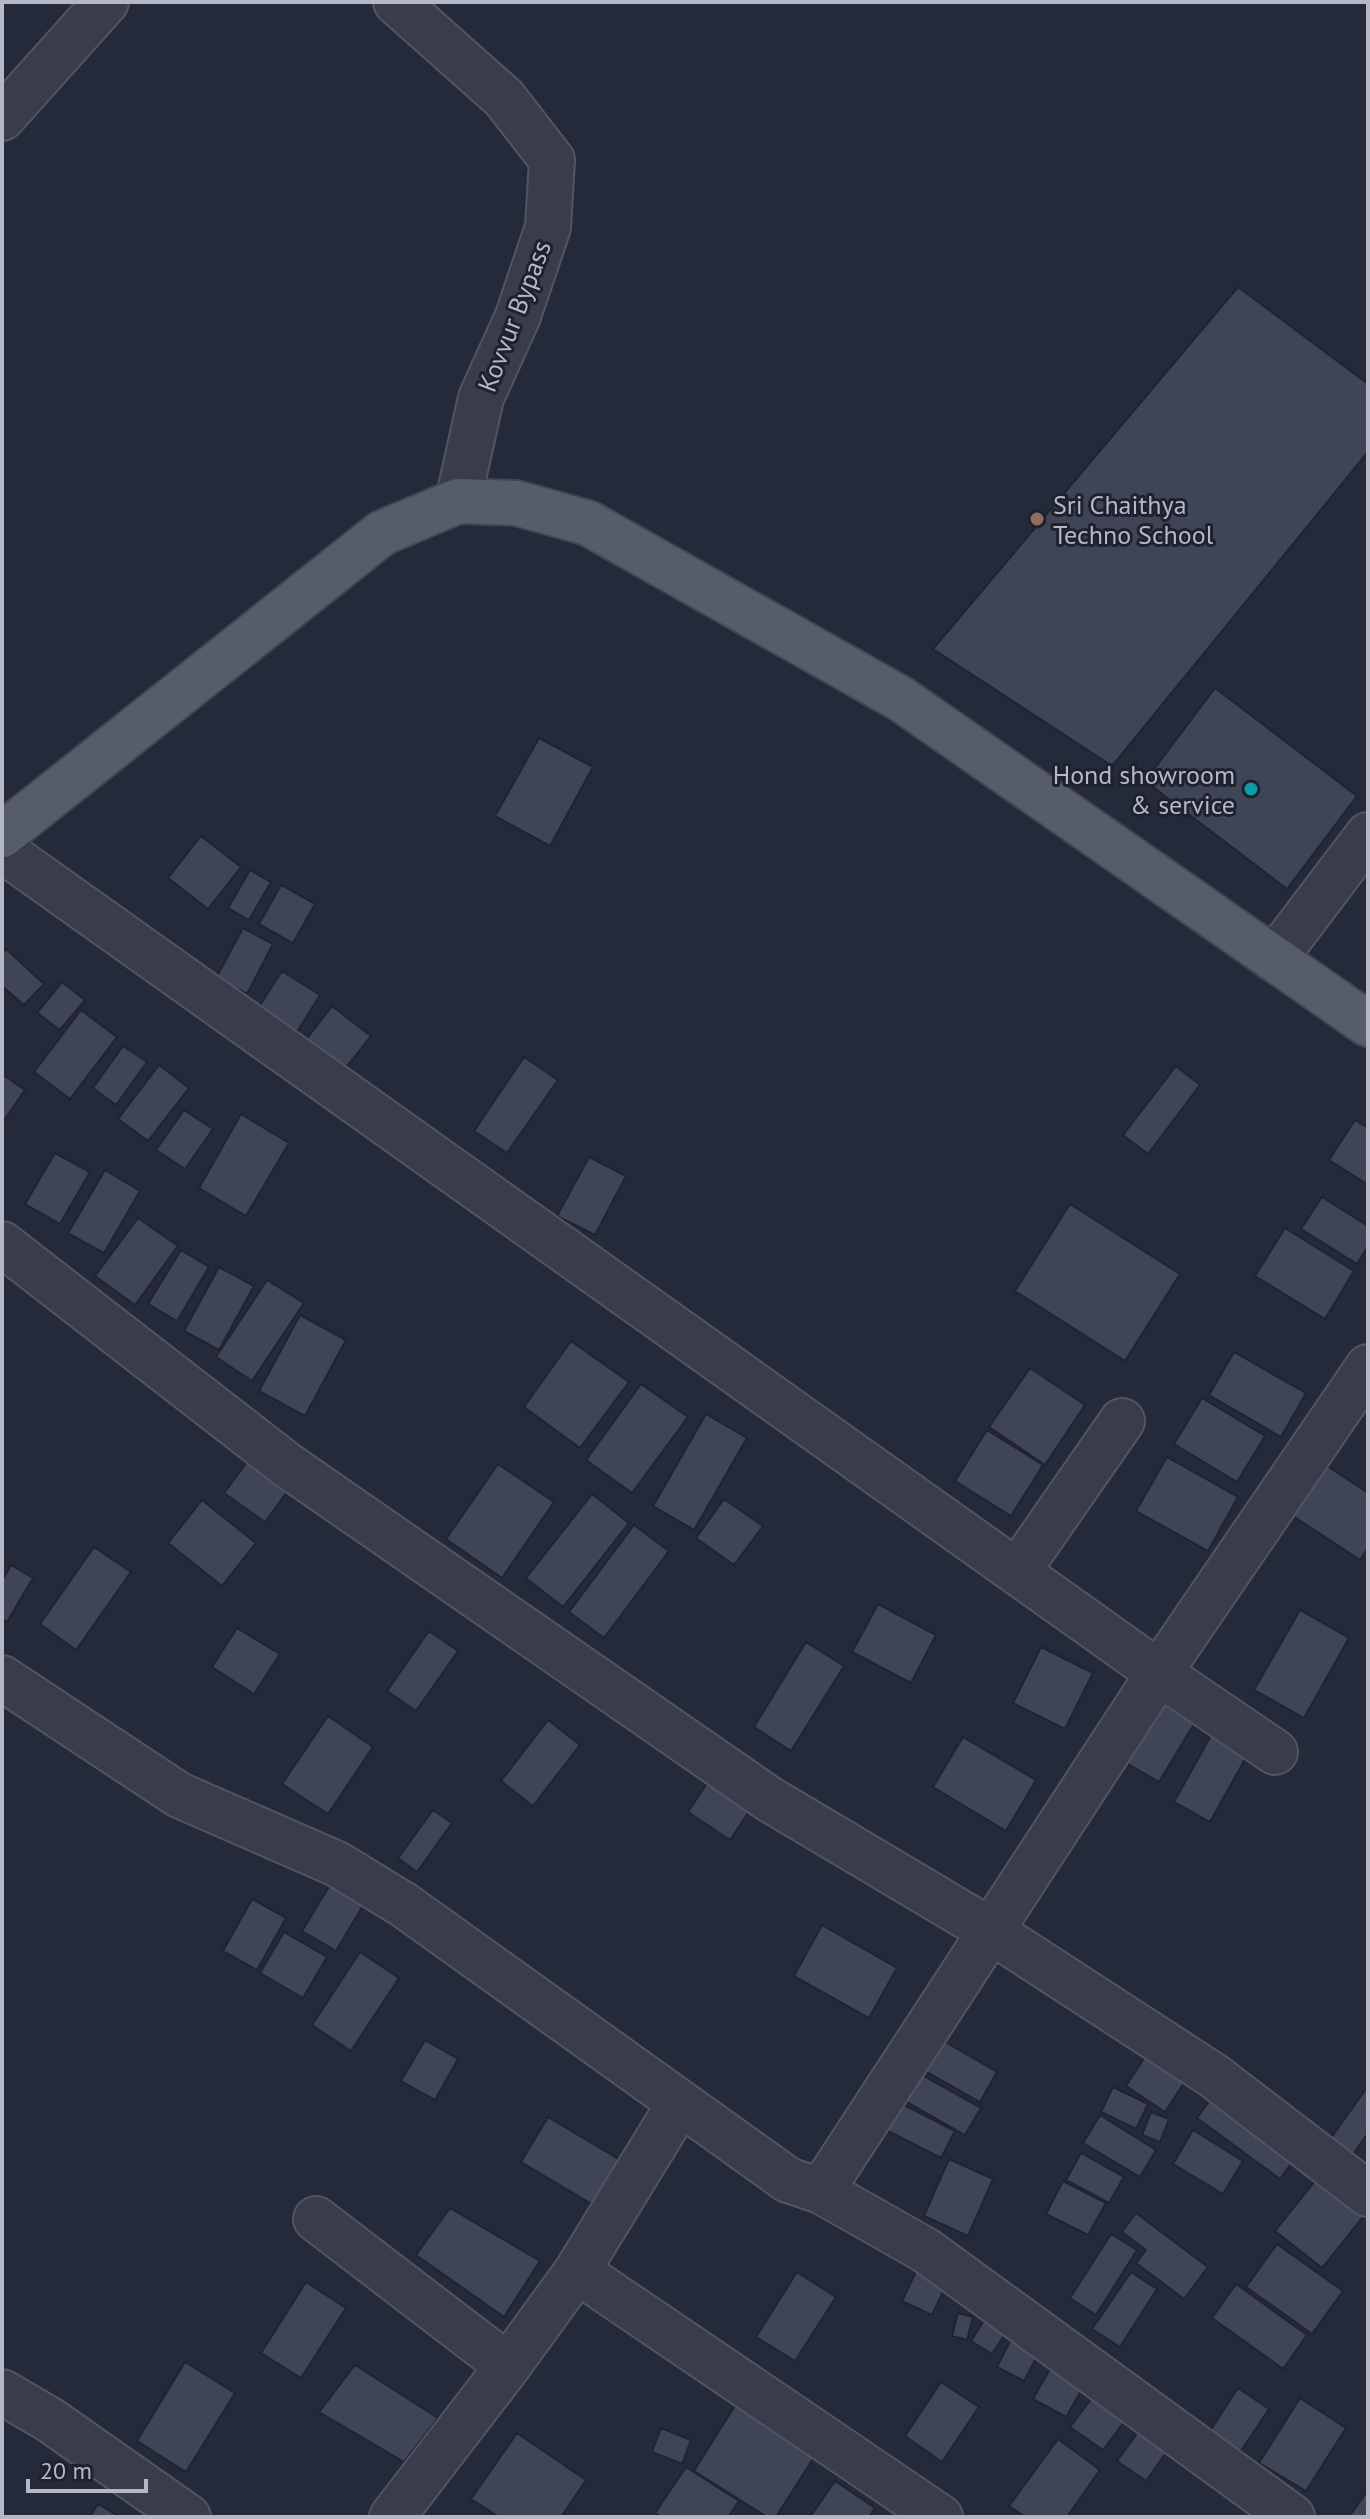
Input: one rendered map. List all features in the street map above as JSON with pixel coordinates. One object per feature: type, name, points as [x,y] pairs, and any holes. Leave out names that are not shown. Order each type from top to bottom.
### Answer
[{"type":"main road","points":[[2,835],[382,533],[458,501],[516,503],[588,523],[602,530],[901,699],[1368,1024]]},
{"type":"street","points":[[2,118],[106,2]]},
{"type":"street","name":"Kovvur Bypass","points":[[396,2],[504,98],[552,160],[548,227],[518,316],[481,398],[458,501]]},
{"type":"street","points":[[1274,959],[1368,835]]},
{"type":"street","points":[[2,850],[1159,1673],[1275,1752]]},
{"type":"street","points":[[2,1244],[287,1465],[769,1799],[991,1931],[1214,2076],[1368,2194]]},
{"type":"street","points":[[821,2191],[1159,1673],[1368,1367]]},
{"type":"street","points":[[1017,1572],[1122,1421]]},
{"type":"street","points":[[2,1678],[179,1795],[337,1864],[404,1905],[788,2180],[821,2191],[925,2250],[1282,2514]]},
{"type":"street","points":[[392,2517],[577,2271],[680,2103]]},
{"type":"street","points":[[316,2219],[508,2366]]},
{"type":"street","points":[[577,2271],[940,2517]]},
{"type":"street","points":[[2,2392],[50,2420],[188,2517]]},
{"type":"building","points":[[1238,287],[1368,384],[1368,452],[1112,766],[933,649]]},
{"type":"building","name":"Hond showroom & service","points":[[1215,688],[1357,796],[1287,889],[1145,781]]},
{"type":"building","points":[[539,738],[593,767],[550,846],[495,816]]},
{"type":"building","points":[[201,836],[241,867],[208,909],[168,878]]},
{"type":"building","points":[[250,870],[271,882],[249,920],[228,908]]},
{"type":"building","points":[[281,885],[315,904],[293,943],[259,924]]},
{"type":"building","points":[[243,928],[273,944],[247,994],[216,978]]},
{"type":"building","points":[[6,949],[44,984],[24,1005],[2,986],[2,954]]},
{"type":"building","points":[[282,971],[320,995],[292,1040],[253,1016]]},
{"type":"building","points":[[62,982],[85,1000],[60,1030],[37,1013]]},
{"type":"building","points":[[332,1006],[371,1036],[336,1080],[298,1050]]},
{"type":"building","points":[[81,1010],[117,1037],[70,1099],[34,1072]]},
{"type":"building","points":[[123,1046],[147,1062],[116,1105],[93,1088]]},
{"type":"building","points":[[524,1057],[558,1080],[507,1153],[474,1131]]},
{"type":"building","points":[[159,1065],[189,1088],[148,1141],[118,1119]]},
{"type":"building","points":[[1176,1066],[1200,1085],[1148,1154],[1123,1135]]},
{"type":"building","points":[[2,1074],[25,1090],[2,1123]]},
{"type":"building","points":[[184,1110],[213,1129],[185,1169],[156,1150]]},
{"type":"building","points":[[241,1114],[289,1143],[246,1216],[199,1188]]},
{"type":"building","points":[[1355,1120],[1368,1128],[1367,1184],[1329,1160]]},
{"type":"building","points":[[55,1153],[90,1172],[60,1224],[25,1204]]},
{"type":"building","points":[[589,1157],[626,1176],[595,1235],[557,1216]]},
{"type":"building","points":[[105,1170],[140,1191],[104,1253],[68,1233]]},
{"type":"building","points":[[1322,1197],[1368,1226],[1368,1246],[1357,1264],[1301,1229]]},
{"type":"building","points":[[1070,1204],[1180,1274],[1125,1361],[1015,1291]]},
{"type":"building","points":[[138,1218],[178,1246],[135,1305],[95,1276]]},
{"type":"building","points":[[1285,1228],[1354,1271],[1325,1319],[1255,1276]]},
{"type":"building","points":[[181,1250],[209,1267],[177,1321],[148,1304]]},
{"type":"building","points":[[219,1267],[254,1286],[219,1350],[184,1331]]},
{"type":"building","points":[[267,1280],[304,1303],[252,1381],[216,1357]]},
{"type":"building","points":[[300,1315],[346,1340],[305,1416],[259,1391]]},
{"type":"building","points":[[571,1341],[629,1382],[580,1448],[524,1407]]},
{"type":"building","points":[[1234,1352],[1306,1393],[1281,1437],[1209,1395]]},
{"type":"building","points":[[1030,1368],[1085,1405],[1045,1465],[989,1427]]},
{"type":"building","points":[[641,1384],[688,1417],[632,1493],[586,1460]]},
{"type":"building","points":[[1202,1398],[1265,1436],[1237,1482],[1174,1444]]},
{"type":"building","points":[[706,1414],[747,1438],[694,1530],[653,1506]]},
{"type":"building","points":[[987,1430],[1043,1465],[1011,1516],[955,1481]]},
{"type":"building","points":[[1167,1457],[1238,1497],[1208,1551],[1136,1511]]},
{"type":"building","points":[[1320,1461],[1368,1493],[1368,1548],[1360,1560],[1287,1512]]},
{"type":"building","points":[[247,1462],[287,1492],[265,1522],[224,1493]]},
{"type":"building","points":[[498,1464],[554,1502],[502,1578],[446,1539]]},
{"type":"building","points":[[592,1494],[629,1523],[563,1607],[526,1578]]},
{"type":"building","points":[[724,1499],[763,1526],[734,1565],[696,1538]]},
{"type":"building","points":[[202,1500],[256,1543],[222,1586],[168,1543]]},
{"type":"building","points":[[634,1525],[669,1551],[604,1638],[569,1612]]},
{"type":"building","points":[[94,1547],[131,1572],[76,1650],[40,1624]]},
{"type":"building","points":[[11,1565],[33,1578],[7,1622],[2,1619],[2,1581]]},
{"type":"building","points":[[878,1604],[936,1635],[911,1683],[852,1652]]},
{"type":"building","points":[[1300,1610],[1349,1638],[1304,1718],[1254,1690]]},
{"type":"building","points":[[237,1628],[280,1654],[254,1694],[212,1667]]},
{"type":"building","points":[[429,1631],[458,1651],[416,1711],[387,1691]]},
{"type":"building","points":[[806,1642],[844,1666],[791,1751],[754,1727]]},
{"type":"building","points":[[1041,1647],[1093,1673],[1065,1729],[1013,1703]]},
{"type":"building","points":[[1159,1696],[1197,1719],[1159,1782],[1121,1760]]},
{"type":"building","points":[[328,1716],[373,1747],[328,1814],[282,1784]]},
{"type":"building","points":[[548,1720],[580,1745],[533,1806],[501,1781]]},
{"type":"building","points":[[1213,1732],[1249,1752],[1210,1822],[1174,1802]]},
{"type":"building","points":[[963,1737],[1036,1780],[1006,1831],[933,1787]]},
{"type":"building","points":[[716,1770],[758,1798],[730,1840],[688,1812]]},
{"type":"building","points":[[433,1810],[452,1823],[417,1872],[398,1858]]},
{"type":"building","points":[[330,1885],[364,1904],[336,1951],[302,1931]]},
{"type":"building","points":[[252,1899],[286,1918],[257,1970],[223,1951]]},
{"type":"building","points":[[822,1925],[897,1968],[869,2018],[794,1976]]},
{"type":"building","points":[[284,1932],[327,1957],[303,1998],[260,1973]]},
{"type":"building","points":[[360,1952],[399,1978],[351,2051],[312,2025]]},
{"type":"building","points":[[425,2040],[458,2059],[435,2100],[401,2081]]},
{"type":"building","points":[[942,2040],[997,2072],[980,2102],[925,2071]]},
{"type":"building","points":[[1148,2052],[1188,2077],[1165,2112],[1126,2086]]},
{"type":"building","points":[[920,2074],[981,2108],[965,2135],[905,2101]]},
{"type":"building","points":[[1368,2086],[1368,2133],[1353,2154],[1331,2138]]},
{"type":"building","points":[[1113,2087],[1148,2104],[1136,2129],[1101,2112]]},
{"type":"building","points":[[1215,2093],[1298,2154],[1280,2179],[1197,2118]]},
{"type":"building","points":[[900,2103],[955,2131],[941,2158],[886,2130]]},
{"type":"building","points":[[1151,2112],[1169,2119],[1160,2142],[1142,2135]]},
{"type":"building","points":[[1100,2115],[1156,2150],[1140,2177],[1083,2143]]},
{"type":"building","points":[[548,2117],[622,2161],[595,2206],[521,2162]]},
{"type":"building","points":[[1193,2130],[1243,2161],[1223,2194],[1173,2164]]},
{"type":"building","points":[[1081,2153],[1124,2177],[1109,2203],[1066,2180]]},
{"type":"building","points":[[949,2159],[993,2179],[968,2236],[924,2216]]},
{"type":"building","points":[[1319,2176],[1366,2213],[1322,2268],[1275,2231]]},
{"type":"building","points":[[1063,2181],[1106,2203],[1088,2235],[1046,2214]]},
{"type":"building","points":[[450,2208],[540,2261],[504,2317],[416,2255]]},
{"type":"building","points":[[1136,2213],[1208,2267],[1184,2299],[1136,2263],[1146,2250],[1122,2232]]},
{"type":"building","points":[[1111,2234],[1137,2250],[1096,2315],[1070,2298]]},
{"type":"building","points":[[1277,2244],[1343,2291],[1312,2334],[1246,2287]]},
{"type":"building","points":[[922,2259],[952,2273],[932,2315],[902,2301]]},
{"type":"building","points":[[797,2272],[836,2297],[795,2361],[756,2337]]},
{"type":"building","points":[[1131,2272],[1157,2289],[1120,2347],[1092,2329]]},
{"type":"building","points":[[306,2282],[346,2308],[301,2378],[261,2353]]},
{"type":"building","points":[[1236,2284],[1307,2335],[1283,2369],[1212,2318]]},
{"type":"building","points":[[992,2308],[1013,2322],[992,2354],[971,2341]]},
{"type":"building","points":[[958,2313],[973,2317],[967,2340],[952,2336]]},
{"type":"building","points":[[1014,2333],[1042,2347],[1024,2381],[997,2367]]},
{"type":"building","points":[[1055,2360],[1088,2379],[1066,2417],[1033,2399]]},
{"type":"building","points":[[185,2362],[235,2393],[186,2472],[137,2441]]},
{"type":"building","points":[[355,2365],[438,2418],[404,2462],[319,2412]]},
{"type":"building","points":[[941,2382],[979,2407],[942,2462],[905,2436]]},
{"type":"building","points":[[1238,2388],[1269,2409],[1239,2454],[1208,2434]]},
{"type":"building","points":[[1098,2390],[1130,2414],[1103,2450],[1070,2427]]},
{"type":"building","points":[[741,2396],[821,2446],[776,2517],[767,2517],[694,2471]]},
{"type":"building","points":[[1300,2398],[1346,2428],[1306,2491],[1259,2463]]},
{"type":"building","points":[[1147,2420],[1175,2440],[1146,2481],[1117,2461]]},
{"type":"building","points":[[661,2428],[691,2440],[682,2464],[652,2452]]},
{"type":"building","points":[[517,2433],[586,2480],[561,2517],[499,2517],[471,2499]]},
{"type":"building","points":[[1058,2439],[1100,2470],[1067,2517],[1025,2517],[1009,2506]]},
{"type":"building","points":[[686,2467],[739,2501],[728,2517],[661,2517],[655,2513]]},
{"type":"building","points":[[835,2481],[875,2508],[869,2517],[810,2517]]},
{"type":"building","points":[[1368,2490],[1368,2517],[1349,2517]]},
{"type":"building","points":[[98,2504],[120,2517],[90,2517]]},
{"type":"place","name":"Sri Chaithya Techno School","points":[[1037,519]]},
{"type":"place","name":"Hond showroom & service","points":[[1251,789]]}]
